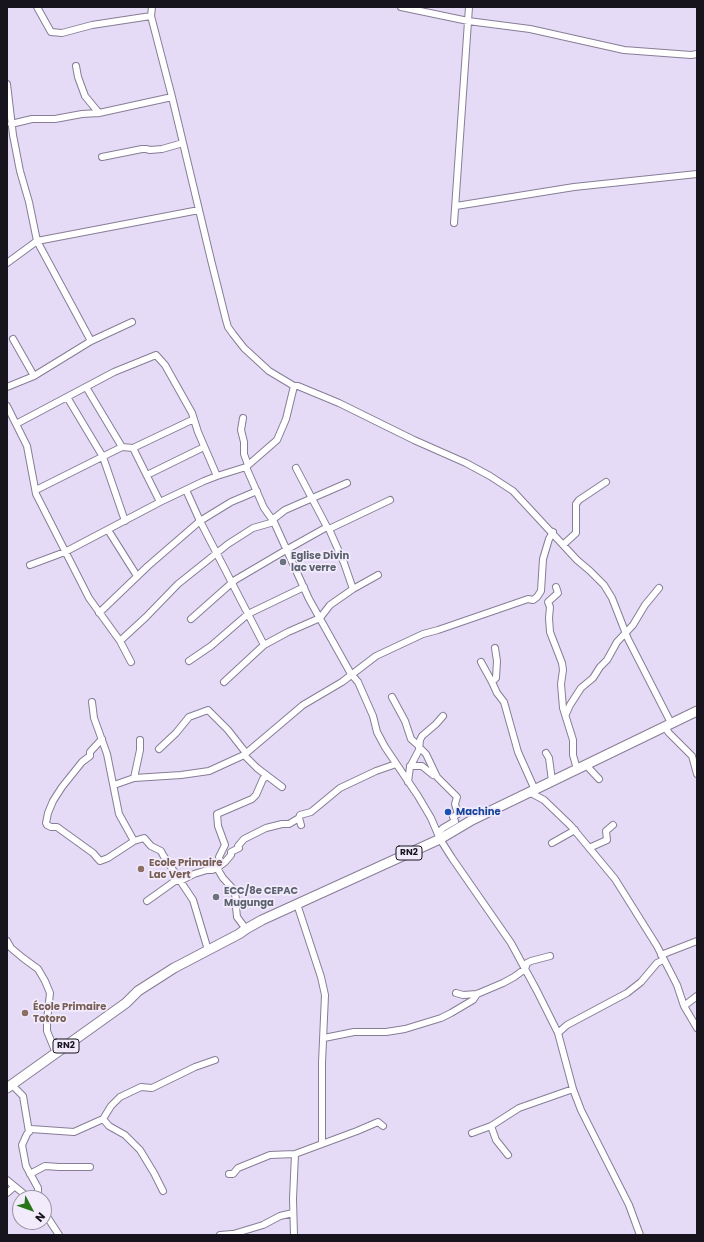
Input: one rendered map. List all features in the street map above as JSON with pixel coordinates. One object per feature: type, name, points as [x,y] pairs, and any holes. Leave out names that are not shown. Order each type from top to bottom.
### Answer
[{"type":"highway","name":"RN2","points":[[9,1087],[126,1003],[138,991],[174,968],[246,929],[697,711]]},
{"type":"street","points":[[37,7],[51,32],[62,33],[92,25],[151,16]]},
{"type":"street","points":[[152,7],[151,16],[228,328],[244,348],[258,362],[269,371],[294,386],[298,386],[340,403],[414,440],[466,463],[513,491],[604,585],[612,598],[625,632],[668,725],[669,733],[692,756],[697,774]]},
{"type":"street","points":[[401,7],[468,20],[530,29],[624,50],[691,55],[697,54]]},
{"type":"street","points":[[454,223],[470,7]]},
{"type":"street","points":[[76,66],[78,77],[85,96],[98,113]]},
{"type":"street","points":[[7,84],[13,135],[37,241],[91,341]]},
{"type":"street","points":[[11,124],[32,119],[55,119],[82,114],[98,113],[172,97]]},
{"type":"street","points":[[8,141],[13,135]]},
{"type":"street","points":[[102,157],[142,149],[162,149],[183,143]]},
{"type":"street","points":[[456,206],[574,187],[697,174]]},
{"type":"street","points":[[7,263],[37,241],[199,210]]},
{"type":"street","points":[[7,387],[34,376],[91,341],[132,322]]},
{"type":"street","points":[[13,339],[34,376]]},
{"type":"street","points":[[16,424],[114,372],[156,355],[164,365],[192,413],[198,432],[217,476]]},
{"type":"street","points":[[30,565],[65,552],[186,490],[217,476],[247,466],[277,440],[286,419],[294,386]]},
{"type":"street","points":[[86,387],[122,447]]},
{"type":"street","points":[[67,397],[103,457],[125,520]]},
{"type":"street","points":[[7,406],[26,446],[36,490],[65,552],[89,598],[120,641],[131,662]]},
{"type":"street","points":[[243,418],[241,430],[244,442],[244,454],[247,466],[264,508],[273,521],[320,618],[351,674],[358,682],[373,716],[377,732],[396,764],[418,796],[439,836],[511,943],[525,969],[558,1033],[573,1089],[589,1127],[629,1205],[640,1235]]},
{"type":"street","points":[[36,490],[122,447],[133,448],[194,419]]},
{"type":"street","points":[[147,475],[204,447]]},
{"type":"street","points":[[133,448],[160,502]]},
{"type":"street","points":[[296,468],[328,528],[344,563],[353,589]]},
{"type":"street","points":[[120,641],[178,584],[228,544],[253,528],[273,521],[285,510],[347,482]]},
{"type":"street","points":[[564,544],[576,533],[576,504],[578,500],[606,482]]},
{"type":"street","points":[[186,490],[200,521],[264,646]]},
{"type":"street","points":[[99,613],[137,576],[200,521],[231,502],[257,491]]},
{"type":"street","points":[[191,619],[232,583],[286,550],[328,528],[390,500]]},
{"type":"street","points":[[108,530],[137,576]]},
{"type":"street","points":[[114,785],[134,778],[174,776],[209,771],[245,754],[302,705],[342,682],[376,656],[423,634],[536,598],[541,591],[543,559],[549,539],[553,532]]},
{"type":"street","points":[[224,682],[264,646],[288,632],[320,618],[330,605],[353,589],[378,575]]},
{"type":"street","points":[[188,661],[211,646],[248,614],[304,587]]},
{"type":"street","points":[[556,587],[558,593],[548,602],[550,607],[549,618],[551,636],[562,663],[563,670],[561,690],[563,708],[573,740],[573,755],[577,770]]},
{"type":"street","points":[[566,714],[570,704],[581,688],[592,678],[607,660],[616,642],[633,625],[645,605],[659,588]]},
{"type":"street","points":[[492,682],[496,678],[495,648]]},
{"type":"street","points":[[481,662],[497,693],[504,702],[518,752],[532,791],[544,800],[575,830],[615,879],[662,957],[677,985],[684,1006],[697,1028]]},
{"type":"street","points":[[392,697],[405,721],[411,739],[426,754],[437,777]]},
{"type":"street","points":[[92,702],[94,718],[107,754],[119,814],[134,841]]},
{"type":"street","points":[[159,749],[176,733],[189,717],[208,710],[228,730],[245,754],[267,776],[282,787]]},
{"type":"street","points":[[408,782],[410,766],[413,758],[419,750],[422,736],[443,716]]},
{"type":"street","points":[[102,739],[90,752],[90,756],[82,762],[62,787],[53,801],[48,813],[46,824],[51,827],[57,827],[93,853],[100,861],[108,858],[134,841],[144,838],[151,846],[161,851],[193,900],[208,950]]},
{"type":"street","points":[[134,778],[140,750],[140,740]]},
{"type":"street","points":[[546,753],[549,758],[552,781]]},
{"type":"street","points":[[147,901],[175,881],[180,881],[194,874],[212,870],[219,866],[232,855],[231,852],[239,848],[238,846],[244,838],[266,828],[282,824],[290,824],[299,818],[300,815],[311,812],[347,784],[396,764]]},
{"type":"street","points":[[586,765],[600,779]]},
{"type":"street","points":[[410,766],[422,766],[437,777],[457,797],[455,804],[458,814],[453,816],[455,821],[443,828],[439,836]]},
{"type":"street","points":[[246,929],[237,917],[234,890],[223,878],[219,866],[219,857],[225,845],[218,826],[217,814],[252,799],[256,795],[263,778],[267,776]]},
{"type":"street","points":[[299,818],[301,825]]},
{"type":"street","points":[[589,848],[607,840],[606,831],[613,825]]},
{"type":"street","points":[[552,843],[575,830]]},
{"type":"street","points":[[297,904],[321,977],[325,995],[322,1063],[322,1144]]},
{"type":"street","points":[[7,941],[11,948],[38,969],[45,981],[50,993],[47,1031],[56,1053]]},
{"type":"street","points":[[558,1033],[566,1025],[627,993],[641,982],[662,957],[697,941]]},
{"type":"street","points":[[456,993],[463,995],[477,994],[503,983],[525,969],[527,964],[531,961],[550,956]]},
{"type":"street","points":[[324,1038],[354,1032],[386,1032],[405,1029],[451,1013],[473,1000],[477,994]]},
{"type":"street","points":[[684,1006],[697,996]]},
{"type":"street","points":[[38,1190],[26,1166],[22,1145],[31,1129],[74,1132],[103,1118],[111,1106],[120,1097],[141,1087],[152,1088],[195,1067],[215,1060]]},
{"type":"street","points":[[9,1087],[23,1096],[29,1132]]},
{"type":"street","points":[[472,1133],[491,1126],[519,1108],[573,1089]]},
{"type":"street","points":[[103,1118],[109,1126],[125,1135],[140,1150],[154,1172],[163,1191]]},
{"type":"street","points":[[229,1174],[233,1174],[238,1168],[270,1155],[295,1154],[378,1122],[383,1126]]},
{"type":"street","points":[[491,1126],[496,1140],[508,1155]]},
{"type":"street","points":[[294,1235],[293,1213],[295,1154]]},
{"type":"street","points":[[30,1174],[45,1166],[90,1167]]},
{"type":"street","points":[[7,1180],[18,1190]]},
{"type":"street","points":[[7,1193],[14,1187]]},
{"type":"street","points":[[220,1235],[231,1234],[263,1225],[280,1216],[293,1213]]},
{"type":"street","points":[[52,1224],[59,1235]]},
{"type":"place","name":"Eglise Divin lac verre","points":[[283,562]]},
{"type":"place","name":"Machine","points":[[448,812]]},
{"type":"place","name":"Ecole Primaire Lac Vert","points":[[141,869]]},
{"type":"place","name":"ECC/8e CEPAC Mugunga","points":[[216,897]]},
{"type":"place","name":"École Primaire Totoro","points":[[25,1013]]}]
